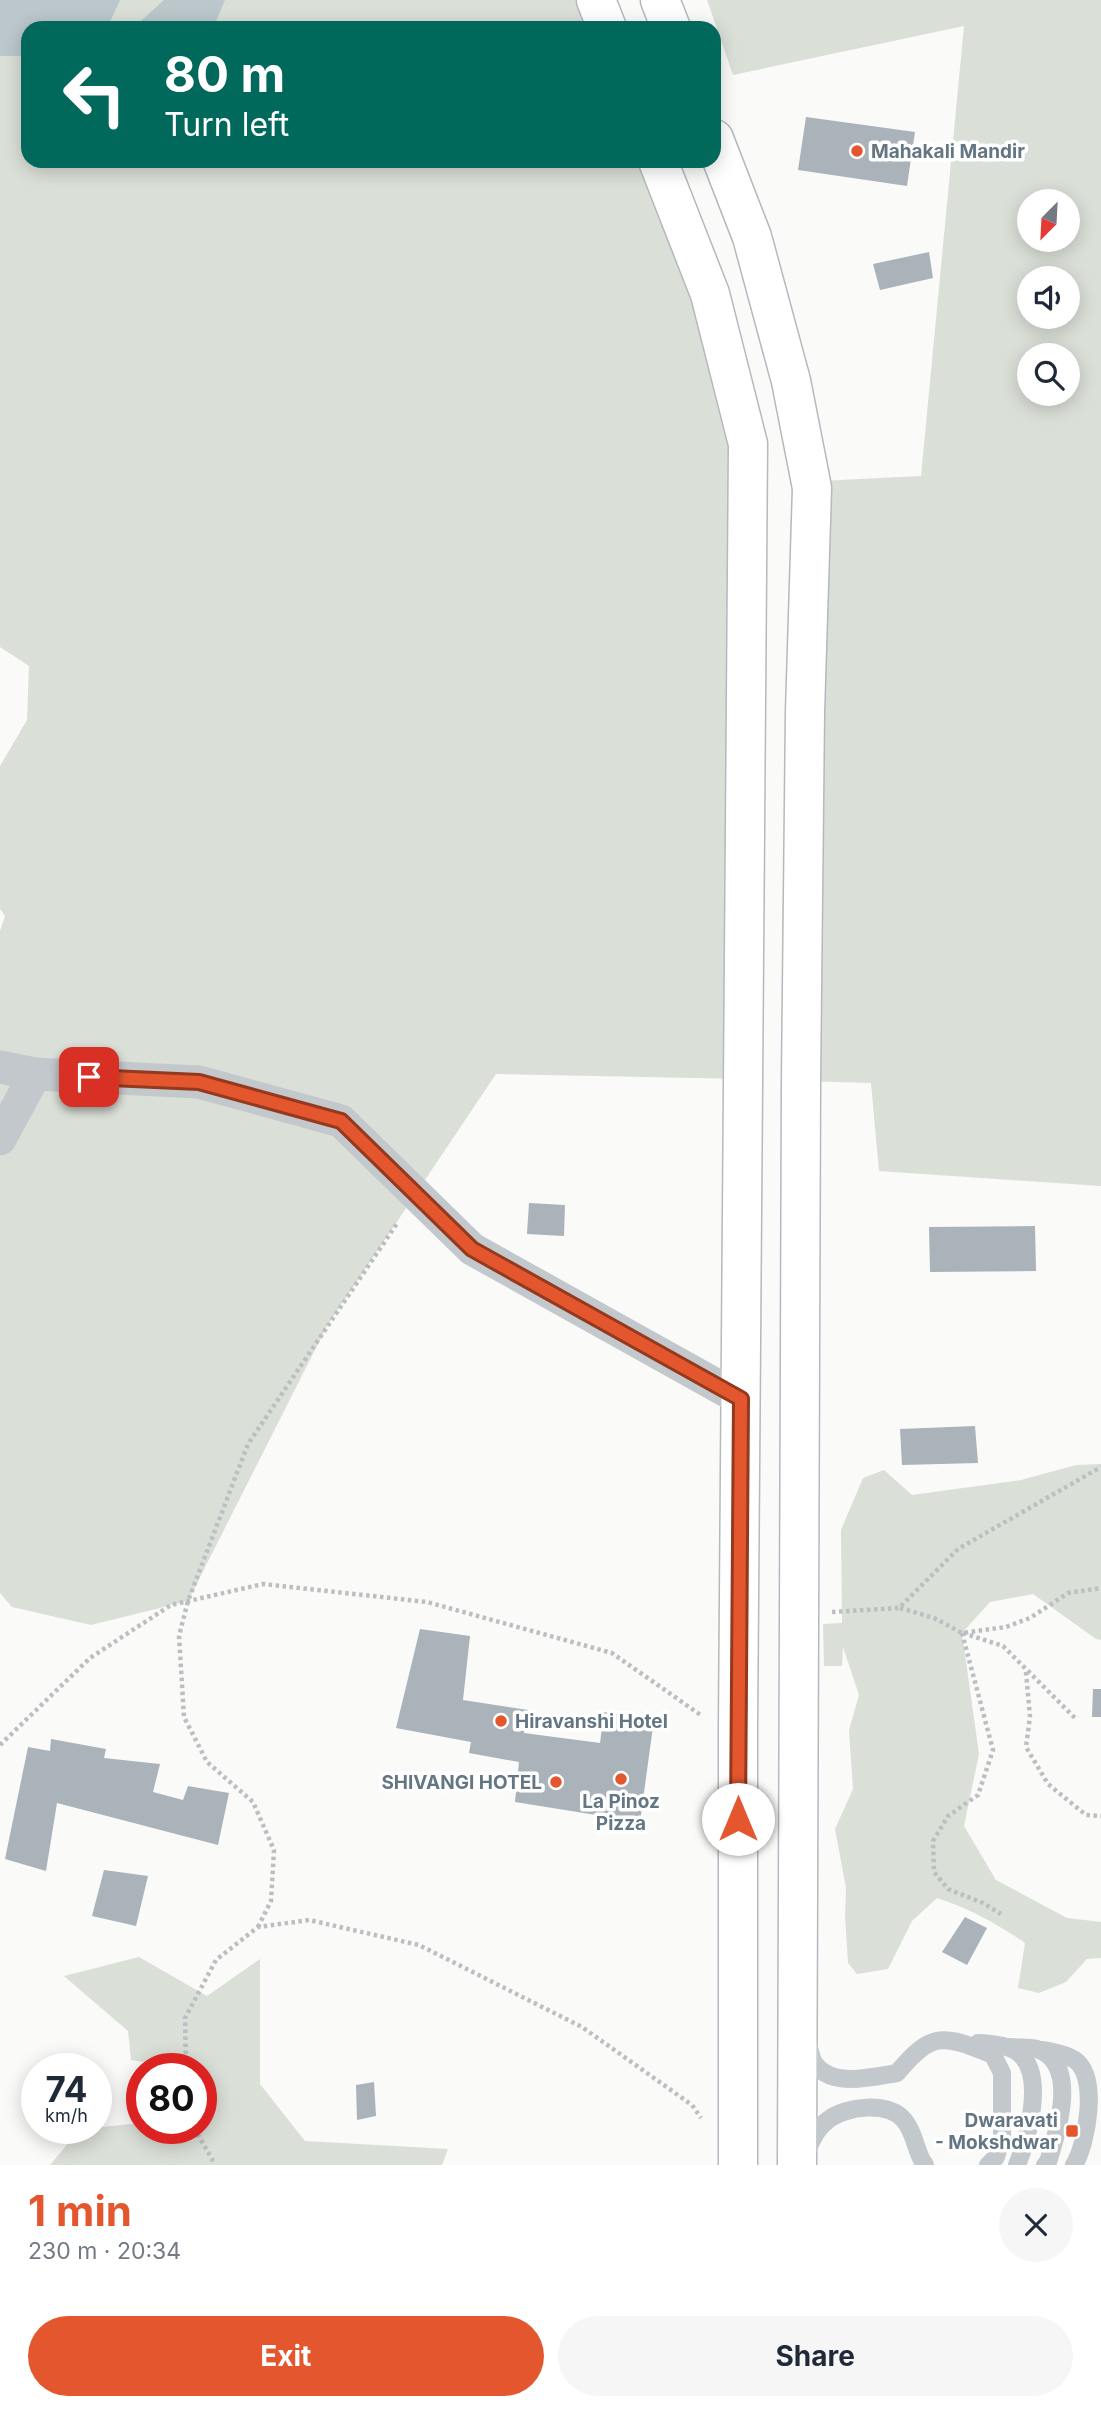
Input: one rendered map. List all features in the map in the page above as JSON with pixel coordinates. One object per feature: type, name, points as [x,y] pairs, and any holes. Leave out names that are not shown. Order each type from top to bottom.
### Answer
[{"type":"highway","points":[[596,0],[604,21]]},
{"type":"highway","points":[[660,0],[668,21]]},
{"type":"highway","points":[[721,157],[752,237],[791,381],[812,488],[804,712],[801,1081],[799,2165]]},
{"type":"highway","points":[[662,168],[710,294],[748,444],[738,1759],[738,2165]]},
{"type":"street","points":[[0,1067],[34,1074],[199,1082],[341,1121],[472,1249],[741,1399]]},
{"type":"street","points":[[0,1139],[34,1074]]},
{"type":"lane","points":[[798,2011],[814,2062],[829,2076],[853,2079],[897,2073],[915,2052],[933,2041],[1036,2049],[1077,2060],[1085,2075],[1089,2101],[1086,2132],[1074,2165]]},
{"type":"lane","points":[[957,2041],[993,2056],[1002,2073],[1002,2137],[996,2157],[988,2165]]},
{"type":"lane","points":[[1010,2048],[1022,2055],[1031,2074],[1032,2102],[1027,2142],[1017,2165]]},
{"type":"lane","points":[[1036,2049],[1052,2058],[1059,2070],[1062,2092],[1059,2127],[1045,2165]]},
{"type":"lane","points":[[799,2165],[813,2137],[828,2119],[856,2109],[882,2107],[903,2118],[915,2137],[925,2165]]},
{"type":"path","points":[[186,2053],[185,2018],[216,1960],[258,1927],[271,1901],[274,1850],[253,1802],[207,1762],[184,1717],[180,1636],[188,1601],[248,1444],[416,1195]]},
{"type":"path","points":[[899,1608],[958,1549],[1101,1467]]},
{"type":"path","points":[[0,1745],[90,1658],[171,1605],[263,1584],[427,1602],[612,1653],[701,1714],[738,1759]]},
{"type":"path","points":[[962,1633],[1006,1627],[1030,1618],[1068,1593],[1101,1588]]},
{"type":"path","points":[[800,1614],[899,1608],[934,1618],[962,1633],[1003,1646],[1026,1672],[1077,1720]]},
{"type":"path","points":[[962,1633],[993,1750],[978,1795],[948,1816],[933,1841],[934,1872],[948,1889],[983,1903],[1001,1914]]},
{"type":"path","points":[[1026,1672],[1030,1717],[1026,1746],[1048,1784],[1086,1815],[1101,1816]]},
{"type":"path","points":[[258,1927],[309,1920],[419,1945],[582,2028],[692,2105],[706,2125]]},
{"type":"path","points":[[203,2144],[213,2165]]},
{"type":"shaded area","points":[[0,0],[596,0],[604,21],[21,21],[21,168],[659,168],[719,328],[747,583],[744,1079],[496,1074],[327,1326],[188,1601],[91,1625],[12,1607],[0,1593],[0,931],[5,916],[0,909],[0,766],[27,720],[29,666],[0,647]]},
{"type":"shaded area","points":[[0,0],[120,0],[110,21],[21,21],[21,56],[0,56]]},
{"type":"shaded area","points":[[164,0],[225,0],[216,21],[141,21]]},
{"type":"shaded area","points":[[707,0],[1101,0],[1101,1186],[879,1171],[871,1083],[801,1081],[820,481],[921,476],[964,26],[733,75],[721,40],[721,21],[714,21]]},
{"type":"shaded area","points":[[1101,1464],[1101,1640],[1033,1594],[990,1602],[962,1633],[979,1754],[964,1826],[996,1880],[1067,1918],[1101,1922],[1101,1958],[1087,1959],[1066,1982],[1039,1993],[1018,1988],[1025,1943],[982,1917],[937,1898],[912,1921],[888,1969],[857,1974],[848,1963],[846,1888],[835,1829],[853,1789],[849,1730],[859,1695],[843,1647],[842,1666],[824,1666],[823,1624],[842,1623],[841,1530],[863,1478],[884,1470],[912,1495],[1021,1480],[1076,1465]]},
{"type":"shaded area","points":[[139,1957],[207,1996],[260,1959],[260,2084],[305,2141],[448,2149],[442,2165],[50,2165],[68,2144],[112,2144],[112,2126],[126,2125],[126,2144],[217,2144],[217,2053],[130,2053],[128,2031],[64,1976]]},
{"type":"building","name":"Mahakali Mandir","points":[[806,117],[915,132],[907,186],[798,170]]},
{"type":"building","points":[[929,252],[933,278],[880,290],[873,264]]},
{"type":"building","points":[[529,1203],[565,1205],[564,1236],[527,1234]]},
{"type":"building","points":[[1035,1226],[1036,1271],[930,1272],[929,1227]]},
{"type":"building","points":[[975,1426],[978,1463],[902,1465],[900,1429]]},
{"type":"building","points":[[420,1629],[470,1636],[463,1700],[528,1710],[524,1733],[600,1743],[604,1712],[654,1719],[640,1822],[515,1802],[519,1762],[469,1753],[471,1742],[396,1728]]},
{"type":"building","points":[[1093,1689],[1101,1689],[1101,1717],[1092,1717]]},
{"type":"building","points":[[51,1739],[106,1749],[104,1758],[160,1764],[153,1792],[183,1800],[188,1786],[229,1793],[218,1845],[57,1803],[46,1871],[5,1859],[28,1747],[50,1751]]},
{"type":"building","points":[[104,1870],[148,1876],[136,1926],[92,1916]]},
{"type":"building","points":[[965,1917],[987,1928],[967,1965],[942,1952]]},
{"type":"building","points":[[374,2082],[376,2116],[357,2120],[356,2085]]},
{"type":"place","name":"Mahakali Mandir","points":[[857,151]]},
{"type":"place","name":"Hiravanshi Hotel","points":[[501,1721]]},
{"type":"place","name":"La Pinoz Pizza","points":[[621,1779]]},
{"type":"place","name":"SHIVANGI HOTEL","points":[[556,1782]]},
{"type":"place","name":"Dwaravati - Mokshdwar","points":[[1072,2131]]},
{"type":"route","points":[[89,1077],[199,1082],[341,1121],[472,1249],[741,1399],[738,1819]]}]
